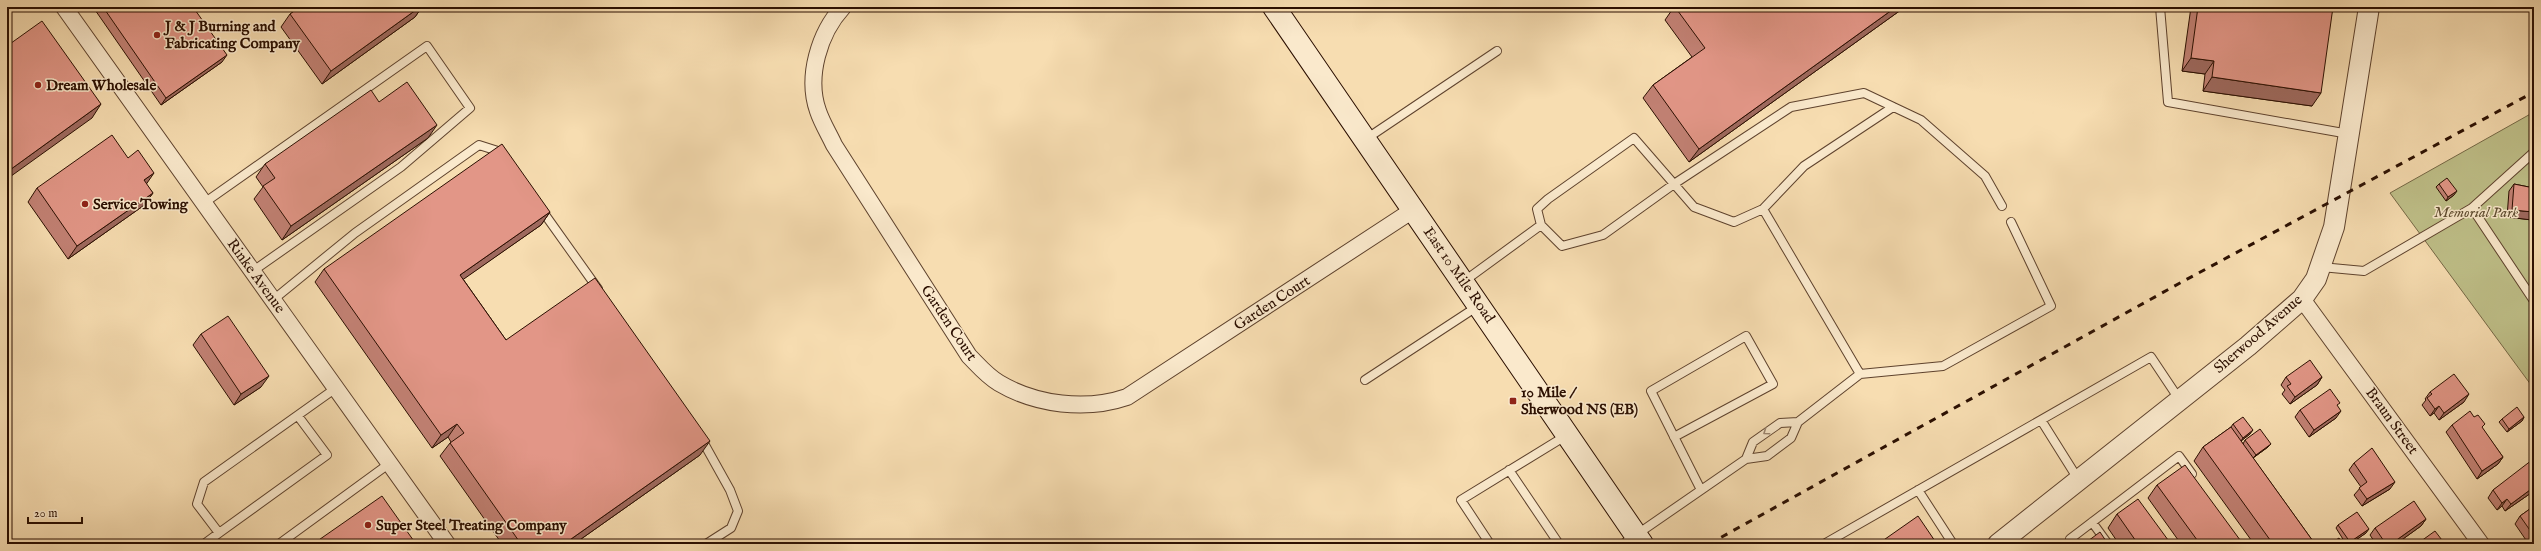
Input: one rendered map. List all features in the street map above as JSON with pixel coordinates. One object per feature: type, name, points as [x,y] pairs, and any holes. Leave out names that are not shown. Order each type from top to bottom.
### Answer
[{"type":"main road","name":"East 10 Mile Road","points":[[1274,7],[1568,434],[1634,541]]},
{"type":"street","name":"Rinke Avenue","points":[[64,7],[448,544]]},
{"type":"street","name":"Garden Court","points":[[843,7],[835,16],[820,45],[813,74],[818,110],[834,145],[969,356],[999,383],[1044,401],[1084,405],[1110,403],[1127,397],[1414,210]]},
{"type":"street","name":"Sherwood Avenue","points":[[1998,544],[2179,399],[2248,346],[2302,299],[2321,267],[2334,227],[2370,7]]},
{"type":"street","name":"Braun Street","points":[[2302,299],[2481,544]]},
{"type":"lane","points":[[2160,7],[2168,102],[2349,134]]},
{"type":"lane","points":[[204,203],[427,46],[470,108],[401,167],[252,271]]},
{"type":"lane","points":[[1365,139],[1497,51]]},
{"type":"lane","points":[[1893,107],[1804,166],[1763,209],[1734,222],[1694,207],[1674,184],[1634,138],[1548,199],[1537,209],[1541,225],[1562,246],[1603,235],[1674,184],[1791,107],[1864,93],[1921,120],[1985,176],[2002,206]]},
{"type":"lane","points":[[273,300],[355,233],[480,145],[501,152],[510,165]]},
{"type":"lane","points":[[2321,267],[2364,271],[2472,208],[2534,152]]},
{"type":"lane","points":[[536,202],[604,296]]},
{"type":"lane","points":[[2472,208],[2534,302]]},
{"type":"lane","points":[[1763,209],[1860,374]]},
{"type":"lane","points":[[1634,541],[1701,490],[1746,459],[1767,456],[1791,438],[1798,422],[1860,374],[1943,366],[2051,306],[2011,222]]},
{"type":"lane","points":[[1463,282],[1541,225]]},
{"type":"lane","points":[[1365,380],[1479,305]]},
{"type":"lane","points":[[1674,437],[1773,384],[1746,336],[1651,391],[1674,437],[1701,490]]},
{"type":"lane","points":[[1824,544],[2150,357],[2179,399]]},
{"type":"lane","points":[[219,533],[197,504],[204,482],[336,388]]},
{"type":"lane","points":[[204,544],[327,455],[298,416]]},
{"type":"lane","points":[[2041,420],[2078,479]]},
{"type":"lane","points":[[1746,459],[1753,442],[1780,423],[1798,422]]},
{"type":"lane","points":[[696,432],[710,452],[738,511],[731,528],[706,544]]},
{"type":"lane","points":[[1490,544],[1461,500],[1568,434]]},
{"type":"lane","points":[[2070,539],[2092,522],[2128,499],[2179,456],[2197,481]]},
{"type":"lane","points":[[279,544],[390,463]]},
{"type":"lane","points":[[1510,470],[1559,544]]},
{"type":"lane","points":[[1918,490],[1953,544]]},
{"type":"lane","points":[[2092,522],[2108,544]]},
{"type":"green space","name":"Memorial Park","points":[[2534,112],[2534,389],[2390,193]]},
{"type":"building","name":"J & J Burning and Fabricating Company","points":[[103,7],[193,7],[227,55],[166,98]]},
{"type":"building","points":[[300,7],[420,7],[331,71],[290,14]]},
{"type":"building","points":[[1675,7],[1896,7],[1699,149],[1653,85],[1705,48]]},
{"type":"building","points":[[2198,7],[2333,7],[2321,93],[2212,77],[2214,61],[2191,58]]},
{"type":"building","name":"Dream Wholesale","points":[[42,21],[101,104],[7,172],[7,46]]},
{"type":"building","points":[[407,82],[437,125],[291,226],[263,186],[275,178],[265,164],[371,90],[379,102]]},
{"type":"building","name":"Service Towing","points":[[112,135],[128,158],[138,150],[154,173],[144,180],[153,193],[77,246],[37,188]]},
{"type":"building","points":[[502,144],[550,212],[460,275],[506,340],[595,278],[710,441],[564,544],[521,544],[450,443],[464,433],[457,424],[441,435],[324,269]]},
{"type":"building","points":[[2447,178],[2457,191],[2448,197],[2439,184]]},
{"type":"building","points":[[2514,184],[2534,188],[2534,212],[2512,210]]},
{"type":"building","points":[[228,316],[269,376],[241,394],[201,334]]},
{"type":"building","points":[[2310,360],[2322,377],[2295,397],[2287,386],[2291,384],[2286,377]]},
{"type":"building","points":[[2454,374],[2469,394],[2444,413],[2439,406],[2435,409],[2427,398],[2432,394],[2430,392]]},
{"type":"building","points":[[2330,389],[2340,403],[2337,405],[2341,411],[2314,430],[2300,410]]},
{"type":"building","points":[[2517,407],[2524,417],[2509,429],[2502,419]]},
{"type":"building","points":[[2470,411],[2474,417],[2478,415],[2485,424],[2482,427],[2503,457],[2482,471],[2452,425]]},
{"type":"building","points":[[2243,417],[2253,430],[2243,438],[2233,424]]},
{"type":"building","points":[[2231,427],[2315,544],[2273,544],[2203,447]]},
{"type":"building","points":[[2260,429],[2271,444],[2256,455],[2245,440]]},
{"type":"building","points":[[2372,448],[2395,482],[2367,499],[2359,488],[2367,482],[2354,463]]},
{"type":"building","points":[[2532,460],[2534,463],[2534,487],[2511,504],[2507,499],[2502,503],[2493,490]]},
{"type":"building","points":[[2185,465],[2243,544],[2200,544],[2157,485]]},
{"type":"building","name":"Super Steel Treating Company","points":[[382,496],[416,544],[313,544]]},
{"type":"building","points":[[2138,499],[2171,544],[2138,544],[2117,514]]},
{"type":"building","points":[[2414,501],[2426,519],[2391,544],[2386,544],[2375,528]]},
{"type":"building","points":[[2534,506],[2534,536],[2520,516]]},
{"type":"building","points":[[2357,512],[2369,529],[2350,542],[2338,525]]},
{"type":"building","points":[[1918,516],[1937,544],[1878,544]]},
{"type":"building","points":[[2435,531],[2445,544],[2417,544]]},
{"type":"building","points":[[2100,532],[2108,544],[2084,544]]},
{"type":"building","points":[[2339,538],[2343,544],[2330,544]]},
{"type":"railway","points":[[1709,544],[2180,283],[2534,92]]},
{"type":"place","name":"J & J Burning and Fabricating Company","points":[[157,35]]},
{"type":"place","name":"Dream Wholesale","points":[[38,85]]},
{"type":"place","name":"Service Towing","points":[[85,204]]},
{"type":"place","name":"10 Mile / Sherwood NS (EB)","points":[[1513,401]]},
{"type":"place","name":"Super Steel Treating Company","points":[[368,525]]}]
